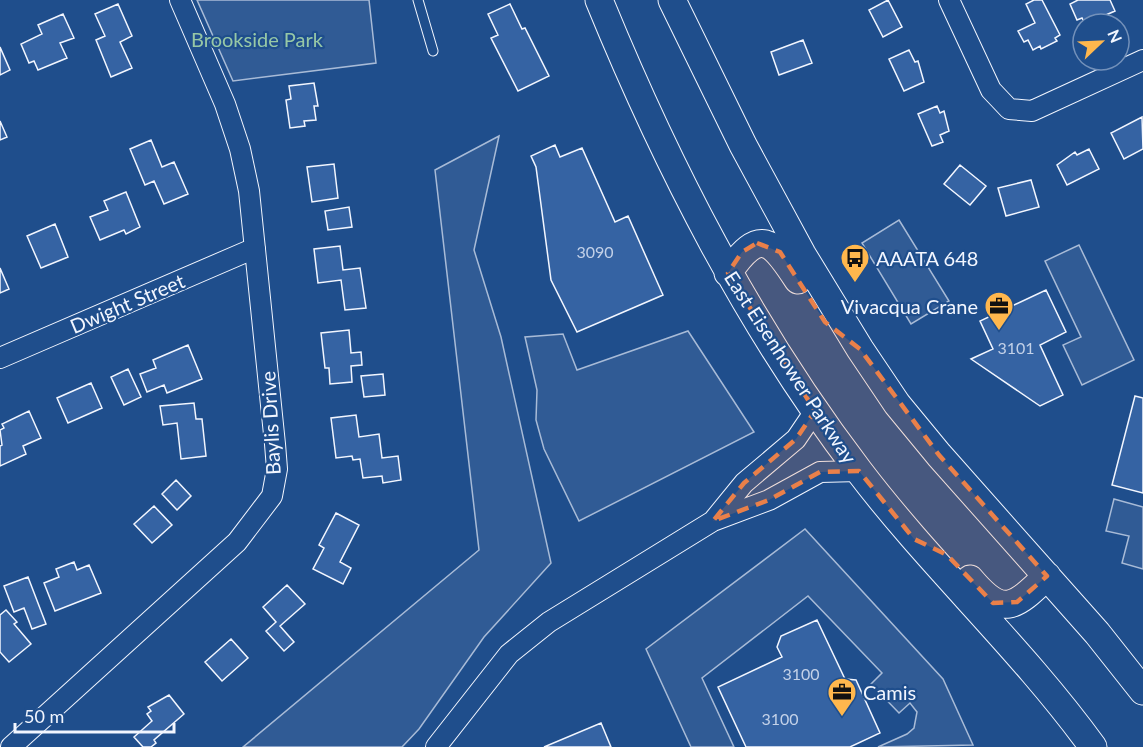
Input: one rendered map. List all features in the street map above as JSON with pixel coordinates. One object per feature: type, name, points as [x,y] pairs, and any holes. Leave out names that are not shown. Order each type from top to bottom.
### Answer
[{"type":"main road","name":"East Eisenhower Parkway","points":[[598,0],[630,78],[674,170],[728,273],[815,411],[859,471],[914,539],[1005,640],[1093,747]]},
{"type":"main road","points":[[672,0],[743,145],[802,254],[860,350],[897,404],[939,455],[1047,576],[1143,691]]},
{"type":"main road","points":[[728,273],[748,247],[757,243],[773,246],[780,252],[825,322],[839,337],[860,350]]},
{"type":"main road","points":[[914,539],[947,555],[993,603],[1005,606],[1017,602],[1047,576]]},
{"type":"main road","points":[[1115,656],[1143,674]]},
{"type":"street","name":"Baylis Drive","points":[[11,747],[237,542],[272,496],[277,469],[249,192],[240,149],[225,104],[180,0]]},
{"type":"street","points":[[950,0],[990,90],[1009,109],[1032,111],[1143,60]]},
{"type":"street","name":"Dwight Street","points":[[0,358],[255,248]]},
{"type":"street","points":[[713,521],[744,483],[796,439],[815,411]]},
{"type":"street","points":[[436,747],[509,654],[549,622],[713,521],[769,500],[820,472],[859,471]]},
{"type":"lane","points":[[418,0],[433,51]]},
{"type":"highlighted area","points":[[757,243],[780,252],[825,322],[860,349],[939,455],[1047,576],[1017,602],[993,603],[947,555],[914,539],[859,471],[820,472],[769,500],[713,521],[744,483],[796,439],[815,411],[728,273],[742,252]]},
{"type":"shaded area","name":"Brookside Park","points":[[197,0],[369,0],[376,63],[233,81]]},
{"type":"shaded area","points":[[499,136],[474,250],[501,337],[551,563],[484,637],[419,729],[402,747],[243,747],[479,550],[435,170]]},
{"type":"shaded area","points":[[899,220],[949,301],[911,324],[862,243]]},
{"type":"shaded area","points":[[1079,245],[1134,360],[1082,385],[1063,345],[1081,337],[1045,261]]},
{"type":"shaded area","points":[[688,331],[754,432],[579,521],[544,449],[536,420],[537,390],[525,337],[563,334],[577,370]]},
{"type":"shaded area","points":[[1114,499],[1143,507],[1143,569],[1122,563],[1129,536],[1106,531]]},
{"type":"shaded area","points":[[805,529],[943,679],[973,745],[878,747],[907,734],[914,728],[917,712],[910,703],[899,713],[871,684],[882,673],[808,596],[702,678],[734,747],[691,747],[646,649]]},
{"type":"building","points":[[888,0],[902,27],[883,37],[869,10]]},
{"type":"building","points":[[1034,0],[1042,0],[1060,35],[1055,38],[1057,41],[1041,49],[1040,46],[1033,50],[1028,40],[1024,42],[1018,31],[1035,23],[1026,4]]},
{"type":"building","points":[[1078,0],[1110,0],[1115,11],[1074,12],[1070,4]]},
{"type":"building","points":[[118,4],[132,36],[120,42],[132,68],[111,77],[96,40],[105,36],[95,14]]},
{"type":"building","points":[[510,4],[549,76],[518,91],[491,38],[498,35],[488,14]]},
{"type":"building","points":[[63,14],[74,38],[60,43],[67,58],[38,70],[34,61],[29,63],[21,44],[42,34],[38,25]]},
{"type":"building","points":[[803,40],[812,63],[779,75],[771,52]]},
{"type":"building","points":[[0,47],[10,70],[0,75]]},
{"type":"building","points":[[909,50],[915,62],[918,61],[924,82],[904,91],[889,59]]},
{"type":"building","points":[[314,83],[318,106],[314,106],[316,120],[304,121],[305,126],[290,128],[286,100],[291,99],[289,86]]},
{"type":"building","points":[[937,106],[940,113],[944,111],[949,131],[940,135],[943,142],[932,146],[918,114]]},
{"type":"building","points":[[1142,117],[1143,149],[1124,159],[1111,133]]},
{"type":"building","points":[[0,121],[7,137],[0,140]]},
{"type":"building","points":[[151,140],[162,167],[174,162],[188,194],[164,204],[154,181],[145,185],[130,149]]},
{"type":"building","points":[[555,145],[560,157],[582,148],[615,222],[628,216],[663,295],[577,332],[551,280],[536,167],[531,156]]},
{"type":"building","points":[[1089,149],[1099,169],[1067,185],[1057,165],[1075,152],[1077,155]]},
{"type":"building","points":[[334,164],[338,198],[312,202],[307,167]]},
{"type":"building","points":[[960,165],[986,186],[970,205],[944,184]]},
{"type":"building","points":[[1031,180],[1039,207],[1006,216],[998,188]]},
{"type":"building","points":[[126,192],[140,227],[126,234],[124,230],[100,240],[90,217],[108,210],[104,201]]},
{"type":"building","points":[[349,207],[352,227],[328,230],[325,211]]},
{"type":"building","points":[[55,224],[68,257],[41,268],[27,236]]},
{"type":"building","points":[[340,246],[343,270],[360,268],[366,308],[345,310],[341,280],[318,283],[314,249]]},
{"type":"building","points":[[0,268],[9,289],[0,293]]},
{"type":"building","points":[[1046,290],[1066,332],[1040,345],[1063,395],[1040,406],[971,359],[993,349],[980,321]]},
{"type":"building","points":[[349,330],[351,353],[361,352],[362,365],[351,366],[352,382],[330,384],[329,368],[325,368],[321,333]]},
{"type":"building","points":[[188,345],[202,379],[167,393],[164,385],[147,392],[140,374],[156,368],[153,360]]},
{"type":"building","points":[[128,369],[141,397],[124,405],[111,377]]},
{"type":"building","points":[[383,374],[385,395],[364,397],[361,376]]},
{"type":"building","points":[[91,383],[102,408],[68,423],[57,398]]},
{"type":"building","points":[[1135,396],[1143,398],[1143,493],[1112,485]]},
{"type":"building","points":[[194,403],[196,419],[202,419],[206,456],[181,459],[177,423],[163,425],[160,406]]},
{"type":"building","points":[[29,411],[41,438],[23,446],[26,454],[0,466],[0,446],[2,445],[0,430],[4,428],[2,424]]},
{"type":"building","points":[[356,415],[359,437],[379,434],[382,458],[398,456],[401,480],[383,483],[382,476],[363,478],[360,459],[353,460],[352,456],[336,458],[331,418]]},
{"type":"building","points":[[176,480],[191,496],[177,510],[162,494]]},
{"type":"building","points":[[154,506],[172,525],[152,543],[134,524]]},
{"type":"building","points":[[336,513],[359,525],[340,562],[351,568],[343,584],[313,569],[324,548],[319,545]]},
{"type":"building","points":[[74,562],[77,570],[89,565],[101,593],[55,611],[44,583],[59,577],[56,569]]},
{"type":"building","points":[[28,577],[46,624],[32,629],[24,608],[14,612],[4,586]]},
{"type":"building","points":[[287,585],[305,604],[280,626],[294,642],[284,651],[266,631],[276,622],[263,607]]},
{"type":"building","points":[[6,610],[17,622],[14,624],[31,644],[9,662],[0,652],[0,615]]},
{"type":"building","points":[[817,620],[845,679],[856,680],[880,733],[850,747],[746,747],[718,687],[782,657],[777,647],[781,636]]},
{"type":"building","points":[[231,639],[248,658],[222,681],[205,662]]},
{"type":"building","points":[[169,695],[184,714],[154,740],[156,743],[151,747],[143,747],[134,737],[152,721],[147,714],[151,711],[148,707]]},
{"type":"building","points":[[601,723],[611,747],[544,747]]},
{"type":"place","name":"AAATA 648","points":[[855,284]]},
{"type":"place","name":"Vivacqua Crane","points":[[999,332]]},
{"type":"place","name":"Camis","points":[[842,718]]}]
